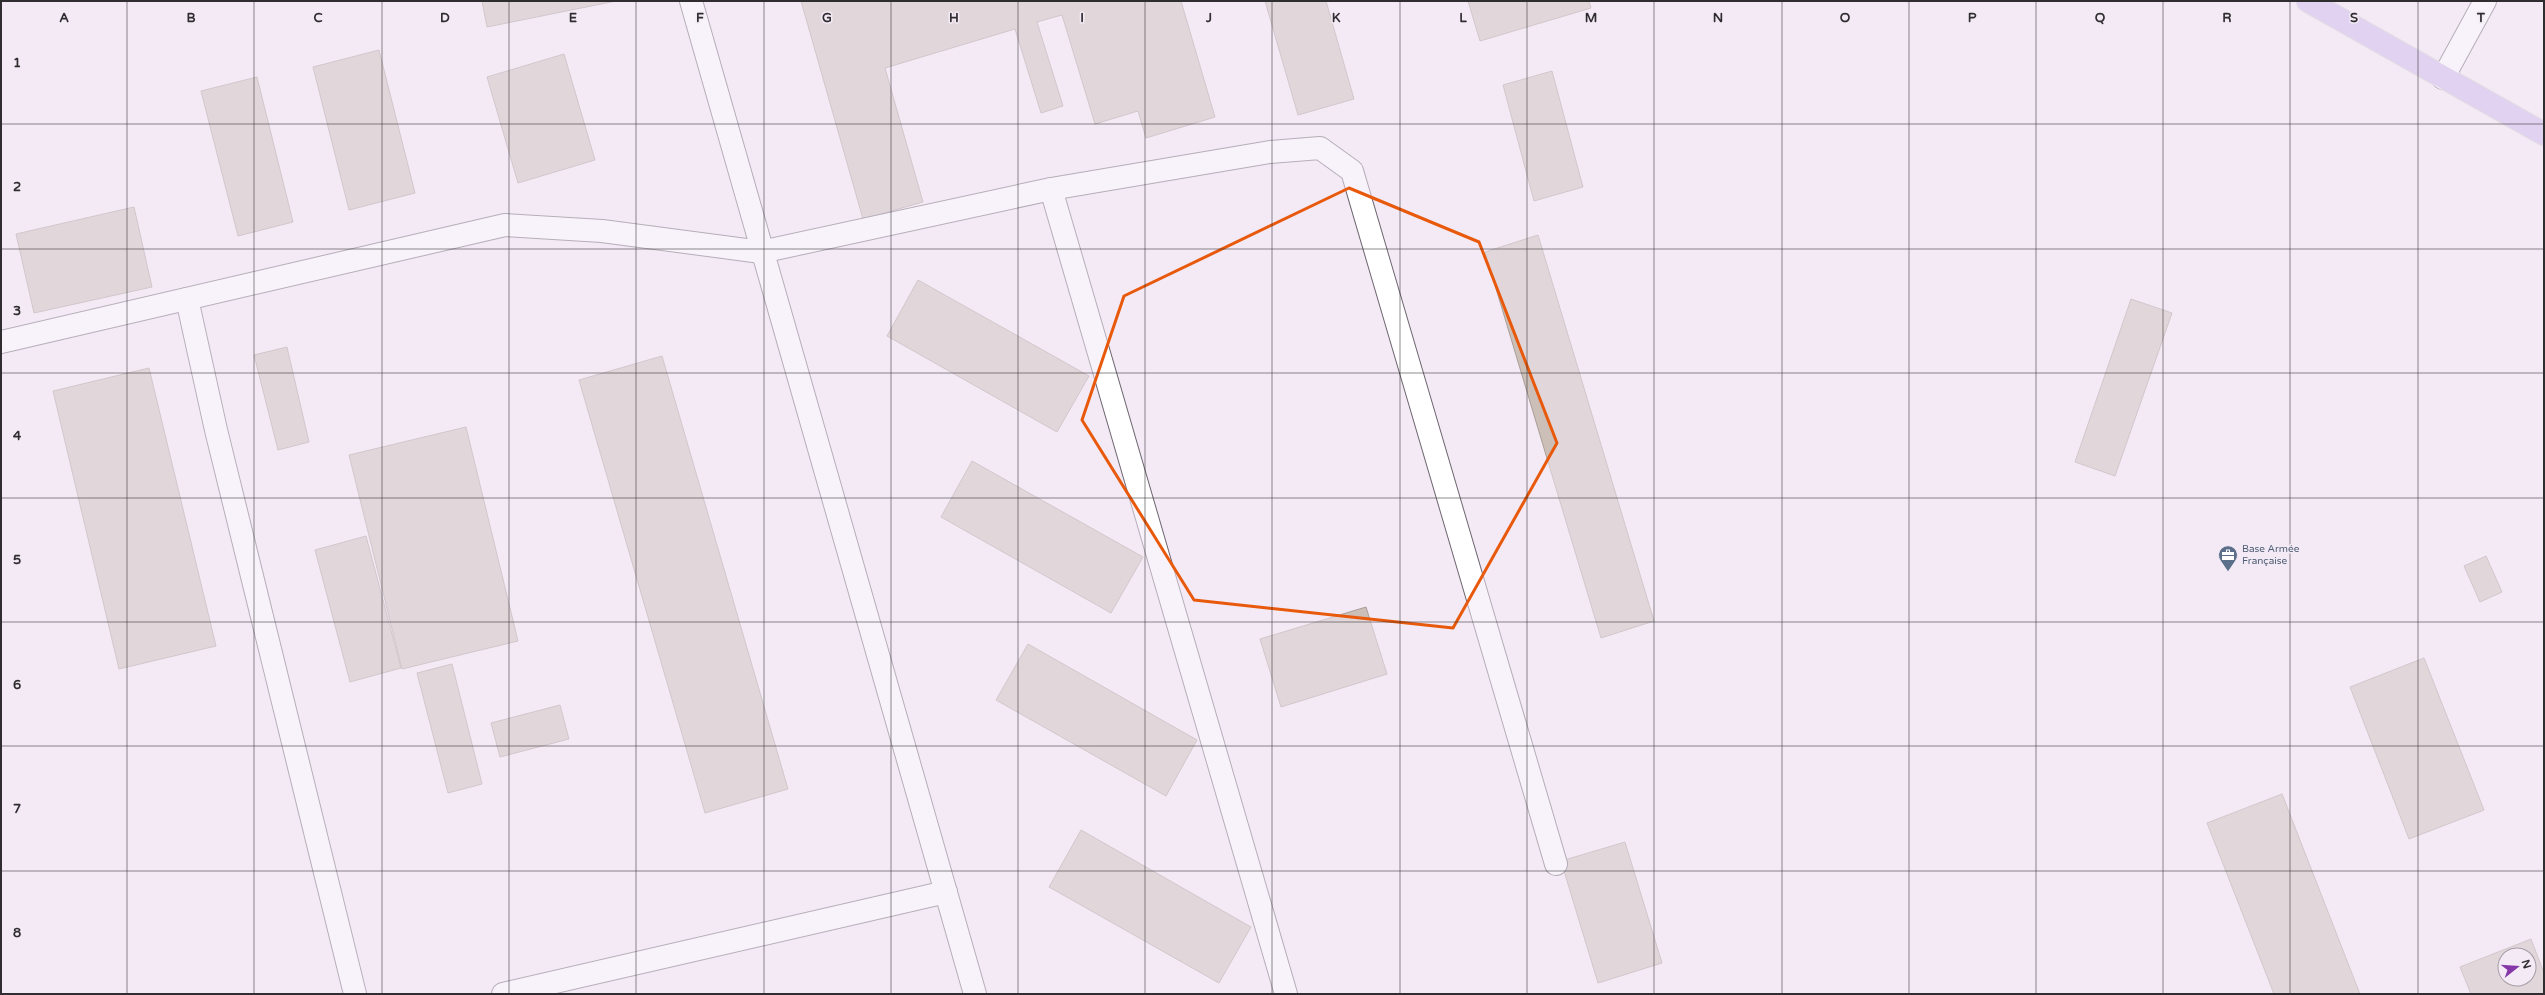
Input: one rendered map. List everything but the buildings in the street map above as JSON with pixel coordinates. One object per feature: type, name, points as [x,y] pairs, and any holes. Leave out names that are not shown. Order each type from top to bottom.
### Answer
[{"type":"main road","points":[[2308,1],[2442,78],[2544,134]]},
{"type":"street","points":[[691,1],[761,252],[946,892],[974,994]]},
{"type":"street","points":[[2442,78],[2485,1]]},
{"type":"street","points":[[1,342],[505,225],[602,231],[761,252],[1051,189],[1270,152],[1320,148],[1352,171],[1556,864]]},
{"type":"street","points":[[1051,189],[1286,994]]},
{"type":"street","points":[[187,299],[216,430],[355,994]]},
{"type":"street","points":[[503,994],[946,892]]},
{"type":"highlighted area","points":[[1349,188],[1479,242],[1557,443],[1453,628],[1194,600],[1082,420],[1124,296]]},
{"type":"place","name":"Base Armée Française","points":[[2228,572]]}]
